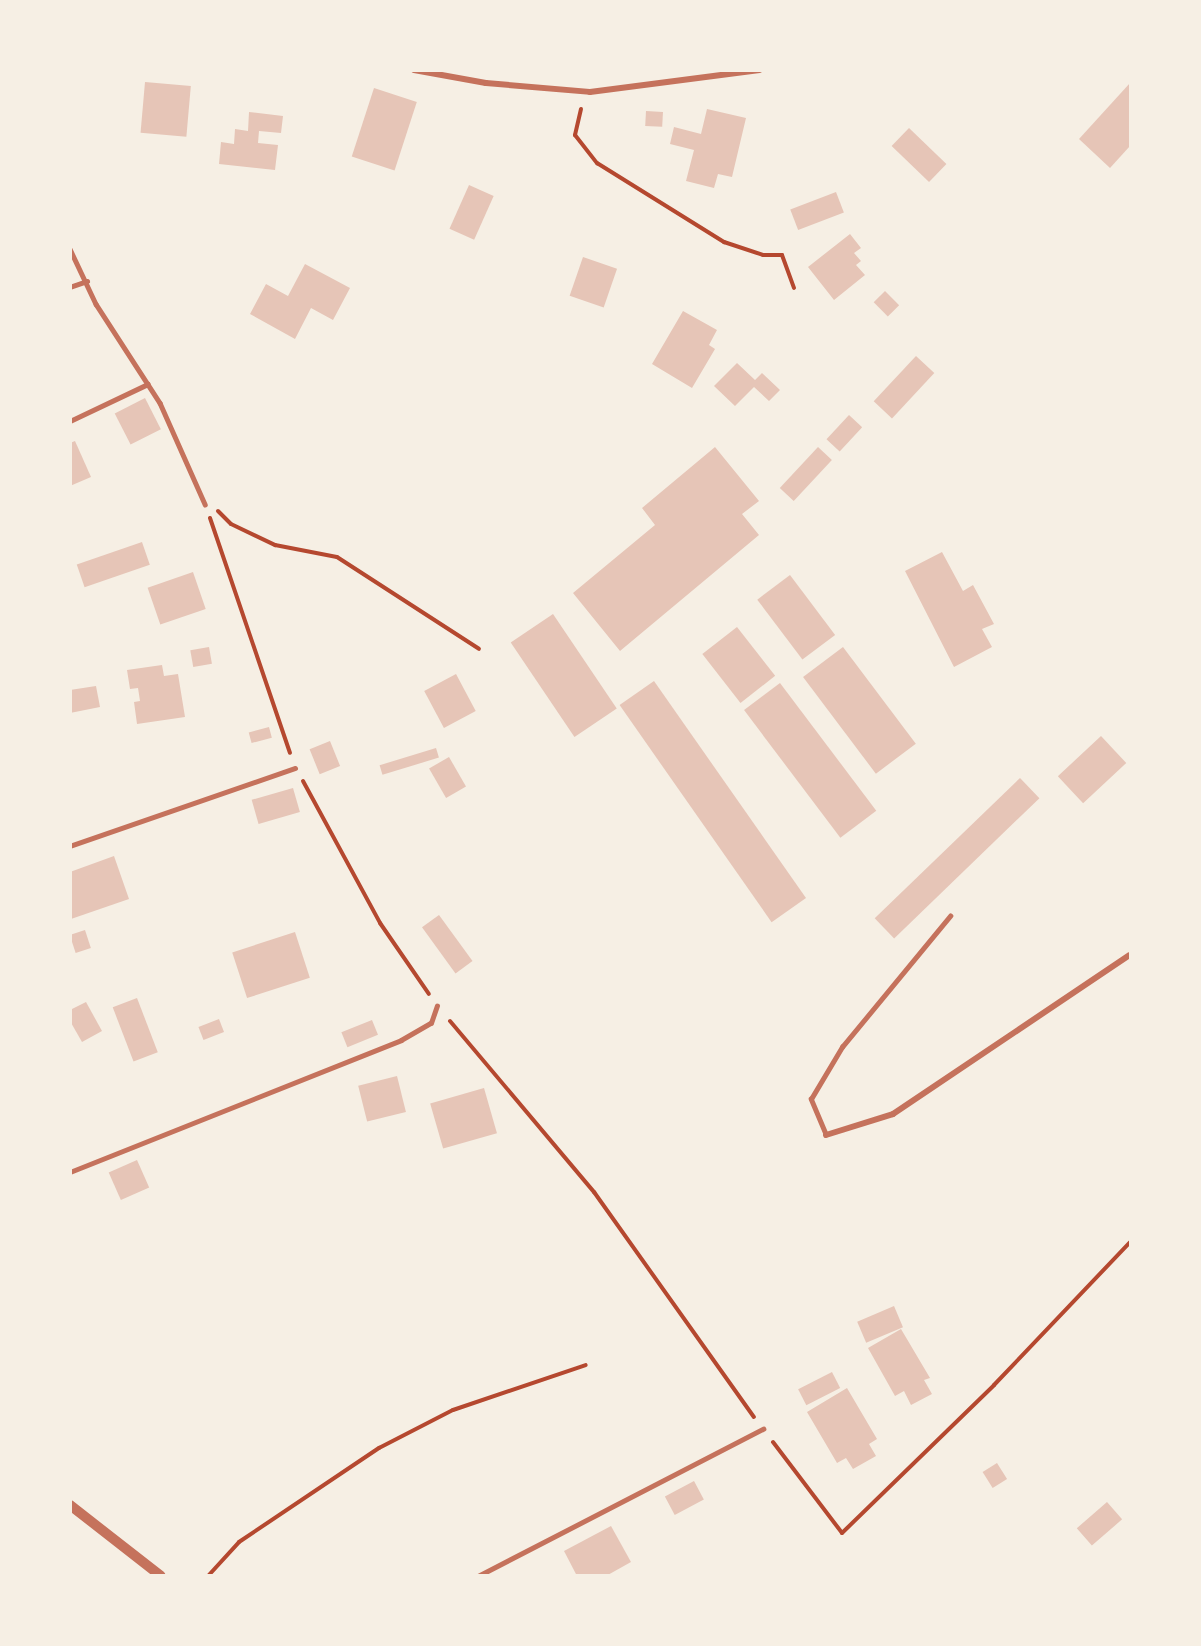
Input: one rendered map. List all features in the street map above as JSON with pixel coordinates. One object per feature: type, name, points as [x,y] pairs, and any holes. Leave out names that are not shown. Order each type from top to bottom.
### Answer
[{"type":"street","points":[[414,70],[486,83],[590,92],[760,70]]},
{"type":"street","points":[[826,1135],[893,1114],[1131,955]]},
{"type":"street","points":[[70,1505],[160,1575]]},
{"type":"lane","points":[[70,249],[96,304],[148,384],[188,462],[205,504]]},
{"type":"lane","points":[[70,287],[87,281]]},
{"type":"lane","points":[[70,421],[148,384]]},
{"type":"lane","points":[[70,846],[295,768]]},
{"type":"lane","points":[[826,1135],[811,1099],[842,1047],[950,916]]},
{"type":"lane","points":[[70,1172],[400,1040],[431,1023],[437,1006]]},
{"type":"lane","points":[[478,1575],[763,1429]]},
{"type":"path","points":[[590,92],[578,114],[575,135],[597,163],[724,242],[763,255],[782,255],[794,288]]},
{"type":"path","points":[[205,504],[215,508],[231,524],[275,545],[337,557],[479,649]]},
{"type":"path","points":[[437,1006],[594,1192],[763,1429],[842,1533],[994,1385],[1131,1242]]},
{"type":"path","points":[[208,1575],[239,1542],[378,1448],[453,1410],[586,1365]]},
{"type":"building","points":[[145,82],[191,86],[186,137],[141,133]]},
{"type":"building","points":[[1130,83],[1130,146],[1110,168],[1079,139]]},
{"type":"building","points":[[374,88],[417,102],[395,170],[352,156]]},
{"type":"building","points":[[707,109],[746,118],[732,177],[718,174],[714,188],[686,181],[694,150],[670,144],[674,127],[701,134]]},
{"type":"building","points":[[646,111],[663,112],[662,127],[645,126]]},
{"type":"building","points":[[249,112],[283,116],[281,133],[259,131],[258,143],[278,145],[275,170],[219,164],[221,142],[234,144],[235,129],[248,131]]},
{"type":"building","points":[[909,128],[946,164],[929,182],[892,146]]},
{"type":"building","points":[[469,185],[494,196],[474,240],[449,229]]},
{"type":"building","points":[[836,192],[844,213],[798,230],[790,210]]},
{"type":"building","points":[[850,234],[861,248],[854,253],[861,261],[856,265],[865,275],[834,300],[808,267]]},
{"type":"building","points":[[583,257],[617,269],[604,307],[570,296]]},
{"type":"building","points":[[305,264],[350,288],[333,320],[311,308],[295,339],[250,314],[266,284],[288,296]]},
{"type":"building","points":[[885,291],[899,305],[888,316],[874,302]]},
{"type":"building","points":[[683,311],[717,330],[709,345],[715,349],[692,388],[652,364]]},
{"type":"building","points":[[916,356],[934,373],[892,418],[874,401]]},
{"type":"building","points":[[737,363],[755,380],[762,373],[780,390],[769,401],[754,387],[735,406],[714,386]]},
{"type":"building","points":[[145,398],[161,429],[131,445],[115,413]]},
{"type":"building","points":[[849,415],[862,427],[840,451],[826,439]]},
{"type":"building","points":[[75,441],[91,477],[70,486],[70,443]]},
{"type":"building","points":[[715,447],[759,501],[742,514],[759,535],[620,651],[573,593],[655,525],[642,508]]},
{"type":"building","points":[[818,447],[832,460],[794,501],[780,488]]},
{"type":"building","points":[[142,542],[150,565],[85,587],[77,564]]},
{"type":"building","points":[[942,552],[963,591],[973,585],[994,624],[982,629],[992,647],[954,667],[905,571]]},
{"type":"building","points":[[193,572],[206,609],[160,625],[148,588]]},
{"type":"building","points":[[790,575],[835,635],[802,660],[757,600]]},
{"type":"building","points":[[553,614],[617,709],[574,737],[511,643]]},
{"type":"building","points":[[737,627],[775,676],[740,703],[702,654]]},
{"type":"building","points":[[209,647],[212,664],[193,667],[190,650]]},
{"type":"building","points":[[843,647],[916,744],[876,774],[803,677]]},
{"type":"building","points":[[162,665],[164,676],[178,674],[185,717],[137,724],[134,702],[140,701],[138,688],[130,689],[127,670]]},
{"type":"building","points":[[456,674],[476,711],[444,728],[424,691]]},
{"type":"building","points":[[654,681],[806,898],[772,922],[620,705]]},
{"type":"building","points":[[780,683],[876,811],[840,838],[744,710]]},
{"type":"building","points":[[96,686],[100,707],[70,713],[70,690]]},
{"type":"building","points":[[269,727],[272,738],[252,743],[249,732]]},
{"type":"building","points":[[1101,736],[1126,763],[1083,803],[1058,776]]},
{"type":"building","points":[[330,741],[340,766],[320,774],[310,749]]},
{"type":"building","points":[[436,748],[439,758],[383,775],[380,765]]},
{"type":"building","points":[[449,757],[466,786],[446,798],[429,768]]},
{"type":"building","points":[[1020,778],[1039,798],[894,938],[875,918]]},
{"type":"building","points":[[293,788],[300,812],[259,824],[252,800]]},
{"type":"building","points":[[114,856],[129,899],[71,919],[70,872]]},
{"type":"building","points":[[439,915],[473,961],[456,973],[422,927]]},
{"type":"building","points":[[85,930],[91,948],[76,953],[70,935]]},
{"type":"building","points":[[295,932],[310,978],[247,998],[232,952]]},
{"type":"building","points":[[137,998],[158,1052],[134,1061],[113,1007]]},
{"type":"building","points":[[86,1002],[102,1031],[82,1042],[70,1021],[70,1010]]},
{"type":"building","points":[[219,1019],[224,1032],[203,1040],[198,1027]]},
{"type":"building","points":[[372,1020],[378,1035],[347,1047],[341,1032]]},
{"type":"building","points":[[397,1076],[406,1112],[367,1122],[358,1086]]},
{"type":"building","points":[[484,1088],[497,1133],[443,1149],[430,1103]]},
{"type":"building","points":[[137,1160],[149,1187],[121,1200],[109,1173]]},
{"type":"building","points":[[894,1306],[903,1327],[866,1343],[857,1322]]},
{"type":"building","points":[[901,1329],[930,1378],[924,1380],[932,1394],[911,1405],[904,1391],[895,1396],[868,1348]]},
{"type":"building","points":[[832,1372],[840,1388],[806,1405],[798,1389]]},
{"type":"building","points":[[847,1388],[877,1439],[869,1444],[876,1456],[853,1469],[846,1458],[837,1463],[807,1412]]},
{"type":"building","points":[[997,1463],[1007,1479],[993,1488],[983,1472]]},
{"type":"building","points":[[694,1481],[704,1500],[675,1515],[665,1496]]},
{"type":"building","points":[[1107,1502],[1122,1519],[1092,1546],[1077,1528]]},
{"type":"building","points":[[611,1526],[631,1562],[606,1576],[577,1576],[564,1551]]}]
